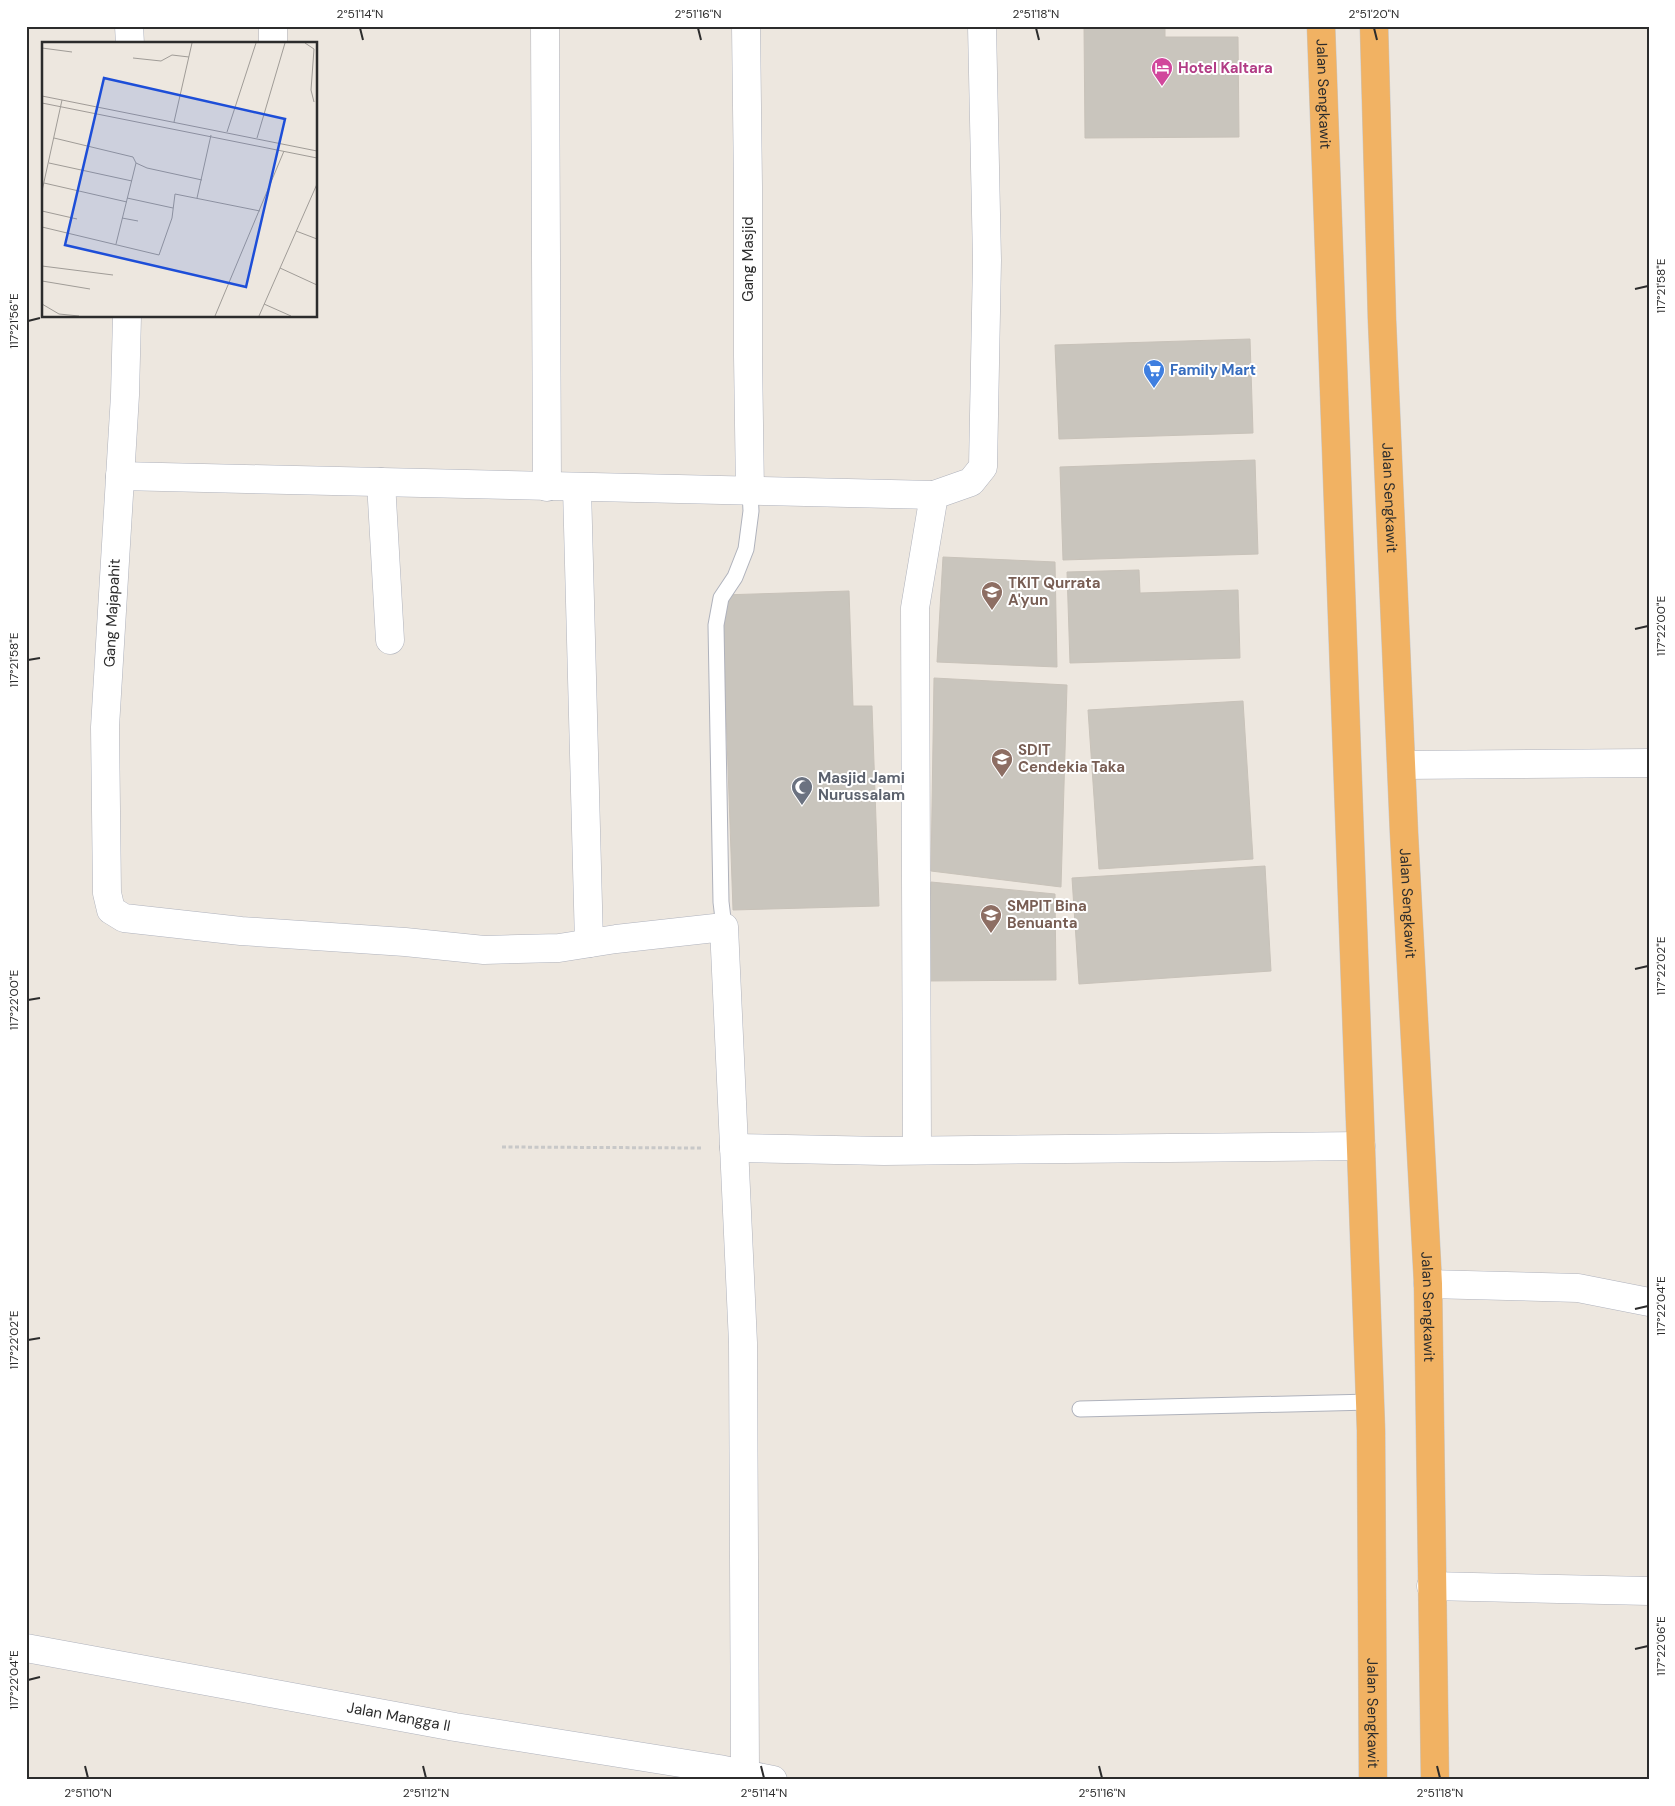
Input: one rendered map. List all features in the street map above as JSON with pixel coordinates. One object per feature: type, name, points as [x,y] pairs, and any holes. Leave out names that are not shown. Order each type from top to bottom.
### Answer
[{"type":"highway","name":"Jalan Sengkawit","points":[[1321,26],[1370,1402],[1373,1780]]},
{"type":"highway","name":"Jalan Sengkawit","points":[[1374,26],[1382,320],[1428,1284],[1435,1780]]},
{"type":"street","points":[[129,26],[130,42]]},
{"type":"street","points":[[273,26],[273,42]]},
{"type":"street","points":[[546,26],[547,487]]},
{"type":"street","name":"Gang Masjid","points":[[746,26],[750,492]]},
{"type":"street","points":[[120,476],[934,495],[971,482],[983,467],[987,260],[982,26]]},
{"type":"street","name":"Gang Majapahit","points":[[126,318],[125,395],[105,727],[107,893],[111,910],[124,918],[241,931],[406,942],[484,950],[559,948],[589,943]]},
{"type":"street","points":[[381,482],[390,640]]},
{"type":"street","points":[[577,488],[589,943],[724,927],[743,1343],[745,1774]]},
{"type":"street","points":[[917,1150],[915,608],[934,495]]},
{"type":"street","points":[[1402,765],[1649,763]]},
{"type":"street","points":[[734,1148],[917,1150],[1361,1146]]},
{"type":"street","points":[[1428,1284],[1578,1288],[1649,1302]]},
{"type":"street","points":[[1431,1586],[1649,1591]]},
{"type":"street","name":"Jalan Mangga II","points":[[26,1648],[455,1727],[773,1780]]},
{"type":"lane","points":[[724,927],[721,902],[716,625],[721,598],[735,577],[746,549],[751,511],[750,492]]},
{"type":"lane","points":[[1080,1409],[1370,1402]]},
{"type":"path","points":[[502,1147],[734,1148]]},
{"type":"building","name":"Hotel Kaltara","points":[[1084,26],[1165,26],[1165,37],[1238,37],[1239,137],[1085,138]]},
{"type":"building","name":"Family Mart","points":[[1250,339],[1253,433],[1059,439],[1055,345]]},
{"type":"building","points":[[1255,460],[1258,554],[1063,560],[1060,467]]},
{"type":"building","name":"TKIT Qurrata A'yun","points":[[943,557],[1055,562],[1057,667],[937,662]]},
{"type":"building","points":[[1139,570],[1140,593],[1238,590],[1240,658],[1070,663],[1067,572]]},
{"type":"building","name":"Masjid Jami Nurussalam","points":[[849,591],[853,706],[872,706],[879,906],[733,910],[722,595]]},
{"type":"building","name":"SDIT Cendekia Taka","points":[[934,678],[1067,685],[1061,887],[931,871]]},
{"type":"building","points":[[1243,701],[1253,859],[1099,869],[1088,710]]},
{"type":"building","points":[[1265,866],[1271,971],[1079,984],[1072,878]]},
{"type":"building","name":"SMPIT Bina Benuanta","points":[[931,882],[1055,894],[1056,980],[927,981]]},
{"type":"place","name":"Hotel Kaltara","points":[[1162,87]]},
{"type":"place","name":"Family Mart","points":[[1154,389]]},
{"type":"place","name":"TKIT Qurrata A'yun","points":[[992,611]]},
{"type":"place","name":"SDIT Cendekia Taka","points":[[1002,778]]},
{"type":"place","name":"Masjid Jami Nurussalam","points":[[802,806]]},
{"type":"place","name":"SMPIT Bina Benuanta","points":[[991,934]]}]
